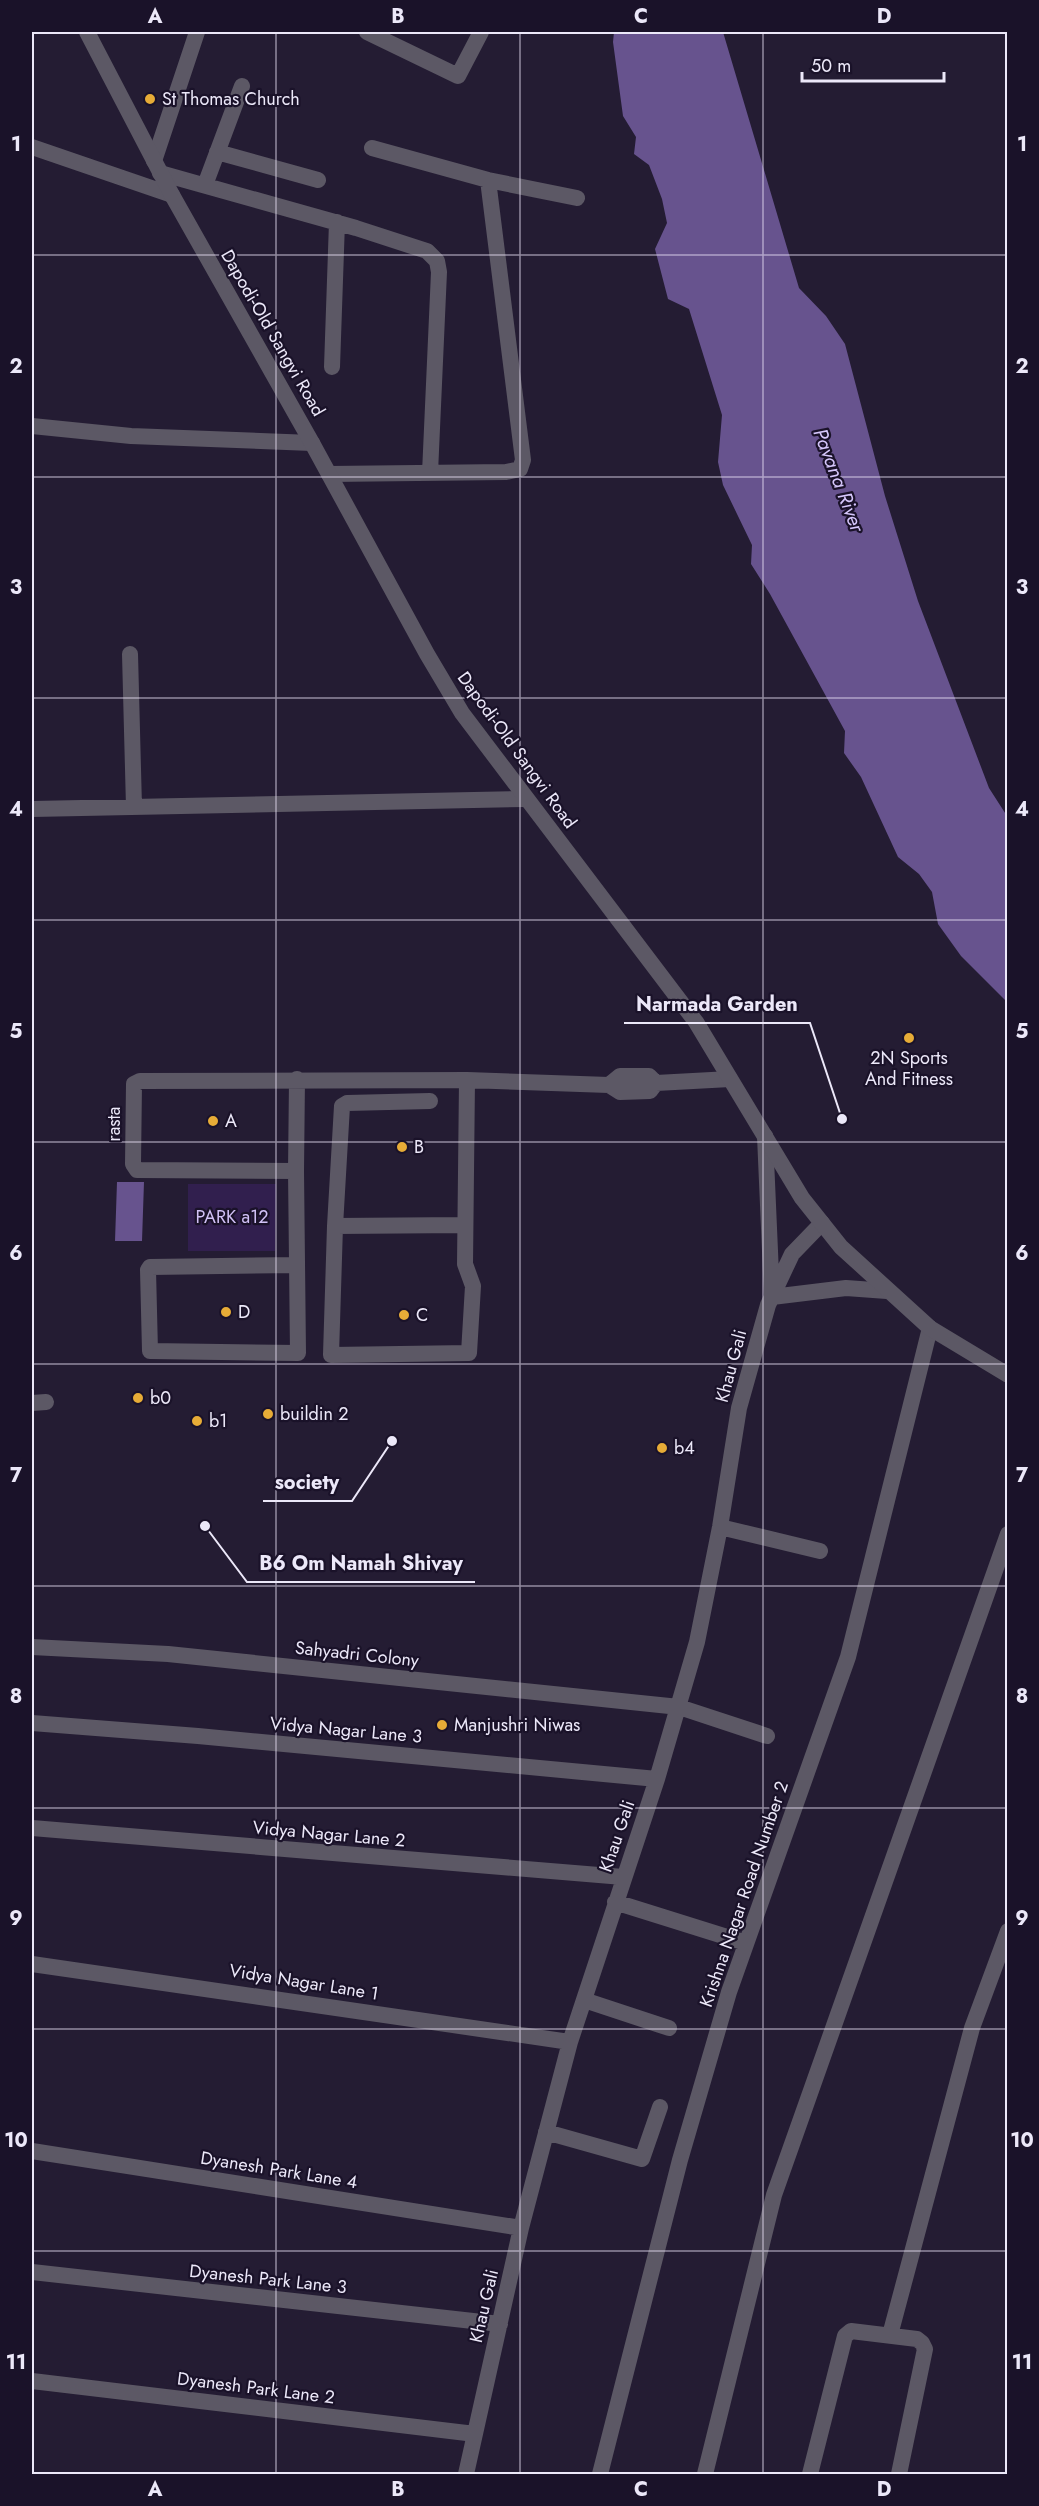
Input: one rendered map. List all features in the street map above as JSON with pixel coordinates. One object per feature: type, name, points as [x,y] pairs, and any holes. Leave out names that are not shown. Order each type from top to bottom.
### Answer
[{"type":"street","name":"Dapodi-Old Sangvi Road","points":[[87,32],[172,195],[312,443],[427,654],[468,721],[696,1022],[802,1198],[822,1223],[842,1247],[887,1291],[930,1328],[1008,1375]]},
{"type":"street","points":[[197,32],[157,167],[205,185],[337,222],[427,251],[437,261],[439,272],[430,473]]},
{"type":"street","points":[[367,32],[458,76],[481,32]]},
{"type":"street","points":[[205,185],[242,86]]},
{"type":"street","points":[[32,147],[172,195]]},
{"type":"street","points":[[372,148],[488,180],[577,198]]},
{"type":"street","points":[[217,153],[318,180]]},
{"type":"street","points":[[329,474],[517,471],[522,466],[488,180]]},
{"type":"street","points":[[332,367],[337,222]]},
{"type":"street","points":[[32,426],[131,436],[312,443]]},
{"type":"street","points":[[130,654],[134,807]]},
{"type":"street","points":[[32,809],[525,799]]},
{"type":"street","name":"rasta","points":[[296,1171],[137,1170],[134,1164],[133,1086],[140,1081],[297,1079],[468,1080],[609,1085],[620,1076],[649,1076],[656,1083],[730,1079]]},
{"type":"street","points":[[297,1079],[298,1350],[296,1354],[149,1349],[148,1270],[150,1267],[297,1265]]},
{"type":"street","points":[[430,1101],[342,1106],[330,1353],[334,1356],[469,1353],[472,1286],[465,1270],[468,1080]]},
{"type":"street","points":[[765,1136],[772,1297],[846,1288],[887,1291]]},
{"type":"street","name":"Khau Gali","points":[[466,2475],[521,2228],[570,2042],[657,1779],[697,1642],[720,1527],[739,1408],[772,1297],[792,1254],[822,1223]]},
{"type":"street","points":[[335,1226],[465,1225]]},
{"type":"street","name":"Krishna Nagar Road Number 2","points":[[600,2475],[680,2160],[729,1992],[848,1657],[930,1328]]},
{"type":"street","points":[[720,1527],[820,1551]]},
{"type":"street","points":[[705,2475],[774,2195],[1008,1534]]},
{"type":"street","name":"Sahyadri Colony","points":[[32,1647],[168,1654],[679,1707],[767,1736]]},
{"type":"street","name":"Vidya Nagar Lane 3","points":[[32,1723],[198,1736],[657,1779]]},
{"type":"street","name":"Vidya Nagar Lane 2","points":[[32,1828],[624,1877]]},
{"type":"street","points":[[615,1902],[746,1943]]},
{"type":"street","points":[[890,2335],[972,2028],[1008,1931]]},
{"type":"street","name":"Vidya Nagar Lane 1","points":[[32,1964],[570,2042]]},
{"type":"street","points":[[584,2000],[669,2028]]},
{"type":"street","points":[[546,2132],[642,2159],[660,2107]]},
{"type":"street","name":"Dyanesh Park Lane 4","points":[[32,2151],[521,2228]]},
{"type":"street","name":"Dyanesh Park Lane 3","points":[[32,2272],[500,2324]]},
{"type":"street","points":[[810,2475],[845,2336],[851,2331],[917,2339],[925,2349],[898,2475]]},
{"type":"street","name":"Dyanesh Park Lane 2","points":[[32,2381],[475,2434]]},
{"type":"green space","name":"PARK a12","points":[[188,1184],[276,1184],[275,1251],[188,1251]]},
{"type":"water","name":"Pavana River","points":[[614,32],[723,32],[799,288],[826,316],[845,344],[885,496],[918,601],[989,788],[1007,816],[1007,1002],[961,956],[938,924],[932,892],[919,874],[898,857],[861,777],[844,753],[845,731],[770,594],[751,564],[752,545],[723,485],[718,462],[722,415],[689,309],[668,299],[655,249],[667,223],[662,199],[649,165],[634,154],[636,137],[623,116],[613,42]]},
{"type":"water","points":[[117,1182],[144,1182],[142,1241],[115,1241]]},
{"type":"place","name":"St Thomas Church","points":[[150,99]]},
{"type":"place","name":"2N Sports And Fitness","points":[[909,1038]]},
{"type":"place","name":"Narmada Garden","points":[[842,1119]]},
{"type":"place","name":"A","points":[[213,1121]]},
{"type":"place","name":"B","points":[[402,1147]]},
{"type":"place","name":"D","points":[[226,1312]]},
{"type":"place","name":"C","points":[[404,1315]]},
{"type":"place","name":"b0","points":[[138,1398]]},
{"type":"place","name":"buildin 2","points":[[268,1414]]},
{"type":"place","name":"b1","points":[[197,1421]]},
{"type":"place","name":"society","points":[[392,1441]]},
{"type":"place","name":"b4","points":[[662,1448]]},
{"type":"place","name":"B6 Om Namah Shivay","points":[[205,1526]]},
{"type":"place","name":"Manjushri Niwas","points":[[442,1725]]}]
